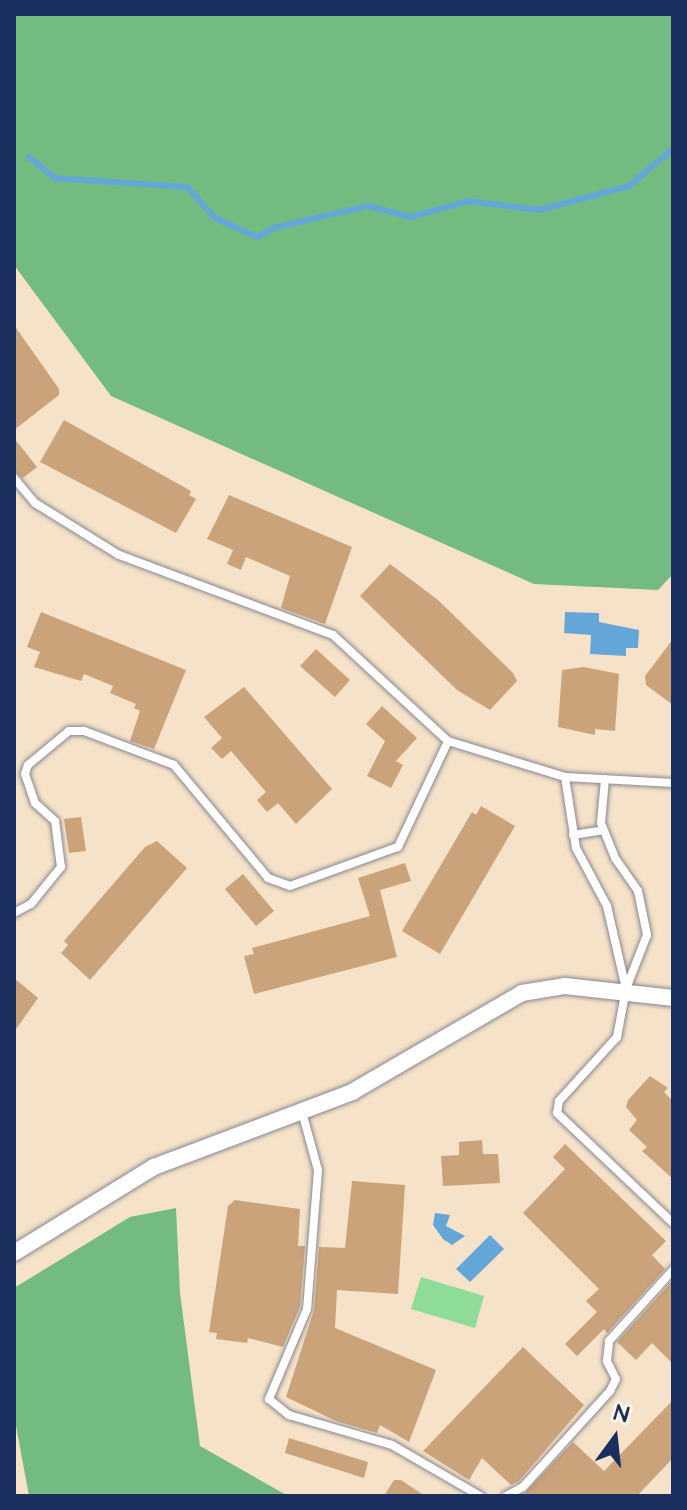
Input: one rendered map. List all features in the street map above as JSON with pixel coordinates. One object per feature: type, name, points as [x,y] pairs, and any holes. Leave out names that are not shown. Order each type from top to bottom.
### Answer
[{"type":"street","points":[[14,1253],[154,1167],[352,1092],[522,993],[565,986],[626,989],[673,998]]},
{"type":"lane","points":[[14,478],[35,503],[119,555],[333,635],[448,741],[565,777],[673,783]]},
{"type":"lane","points":[[14,913],[31,904],[61,867],[55,821],[28,792],[25,774],[28,765],[69,731],[84,731],[174,765],[268,878],[290,886],[398,847],[448,741]]},
{"type":"lane","points":[[565,777],[573,835],[607,906],[626,989]]},
{"type":"lane","points":[[605,779],[604,830],[615,858],[638,891],[647,935],[626,989],[617,1037],[559,1101],[557,1113],[673,1223]]},
{"type":"lane","points":[[573,835],[604,830]]},
{"type":"lane","points":[[302,1111],[318,1170],[307,1309],[269,1399],[289,1415],[392,1445],[480,1496]]},
{"type":"lane","points":[[506,1496],[523,1487],[610,1391],[616,1379],[607,1361],[609,1341],[673,1270]]},
{"type":"green space","points":[[14,14],[673,14],[673,574],[658,590],[534,584],[111,396],[14,265]]},
{"type":"green space","points":[[176,1208],[180,1293],[200,1446],[288,1496],[29,1496],[14,1415],[14,1288],[130,1217]]},
{"type":"green space","points":[[421,1277],[484,1296],[475,1328],[411,1309]]},
{"type":"water","points":[[565,612],[599,613],[599,622],[639,630],[638,648],[626,648],[626,656],[590,654],[591,635],[564,633]]},
{"type":"water","points":[[435,1213],[450,1215],[446,1226],[465,1236],[452,1245],[443,1239],[433,1225]]},
{"type":"water","points":[[490,1235],[504,1249],[470,1282],[456,1269]]},
{"type":"building","points":[[14,325],[59,389],[59,395],[14,430]]},
{"type":"building","points":[[64,420],[191,491],[189,495],[196,499],[176,533],[40,462]]},
{"type":"building","points":[[14,438],[37,467],[23,478],[14,471]]},
{"type":"building","points":[[229,495],[352,547],[325,624],[281,608],[290,576],[246,557],[241,570],[227,564],[233,550],[207,539]]},
{"type":"building","points":[[390,564],[438,600],[513,673],[517,681],[490,710],[457,690],[360,596]]},
{"type":"building","points":[[41,612],[186,670],[154,749],[130,741],[140,711],[134,708],[136,704],[110,693],[113,686],[84,674],[81,681],[34,667],[40,652],[27,647]]},
{"type":"building","points":[[673,639],[673,705],[646,685],[645,676]]},
{"type":"building","points":[[316,649],[350,680],[335,697],[300,666]]},
{"type":"building","points":[[584,667],[619,674],[615,731],[595,729],[595,735],[558,727],[562,670]]},
{"type":"building","points":[[244,687],[332,789],[296,824],[278,803],[267,812],[257,800],[266,792],[231,751],[222,759],[211,748],[222,738],[204,717]]},
{"type":"building","points":[[382,706],[417,738],[396,761],[403,765],[391,788],[367,776],[385,741],[366,724]]},
{"type":"building","points":[[481,806],[515,826],[440,954],[402,931],[472,812],[476,815]]},
{"type":"building","points":[[81,817],[86,851],[69,853],[64,819]]},
{"type":"building","points":[[157,841],[187,868],[90,980],[61,953],[68,945],[64,941],[145,847]]},
{"type":"building","points":[[405,863],[411,881],[380,890],[397,957],[254,994],[244,956],[254,954],[252,948],[370,916],[358,878]]},
{"type":"building","points":[[243,874],[274,911],[256,926],[225,889]]},
{"type":"building","points":[[14,978],[38,998],[14,1032]]},
{"type":"building","points":[[650,1076],[668,1088],[664,1092],[673,1101],[673,1179],[642,1151],[647,1147],[629,1130],[637,1120],[626,1107],[628,1100]]},
{"type":"building","points":[[482,1140],[483,1154],[498,1154],[500,1183],[443,1186],[441,1156],[459,1155],[459,1142]]},
{"type":"building","points":[[565,1144],[666,1241],[652,1255],[665,1269],[607,1333],[604,1329],[577,1356],[565,1344],[597,1312],[586,1301],[599,1289],[523,1213],[565,1169],[553,1157]]},
{"type":"building","points":[[352,1181],[405,1185],[398,1294],[337,1290],[335,1328],[436,1370],[409,1442],[380,1425],[377,1433],[336,1421],[286,1397],[314,1310],[319,1247],[345,1248]]},
{"type":"building","points":[[235,1200],[300,1209],[298,1246],[305,1246],[300,1307],[283,1347],[248,1338],[247,1343],[216,1339],[217,1333],[209,1332],[228,1206]]},
{"type":"building","points":[[673,1280],[673,1364],[652,1343],[636,1360],[617,1342]]},
{"type":"building","points":[[523,1347],[584,1405],[519,1481],[511,1485],[482,1458],[469,1480],[423,1451]]},
{"type":"building","points":[[673,1400],[673,1458],[637,1496],[522,1496],[573,1442],[604,1471]]},
{"type":"building","points":[[289,1438],[368,1462],[364,1478],[285,1453]]},
{"type":"building","points":[[394,1480],[401,1480],[425,1496],[384,1496]]},
{"type":"waterway","points":[[29,157],[55,178],[187,187],[215,218],[257,237],[277,227],[368,206],[411,217],[468,201],[539,210],[629,186],[673,149]]}]
